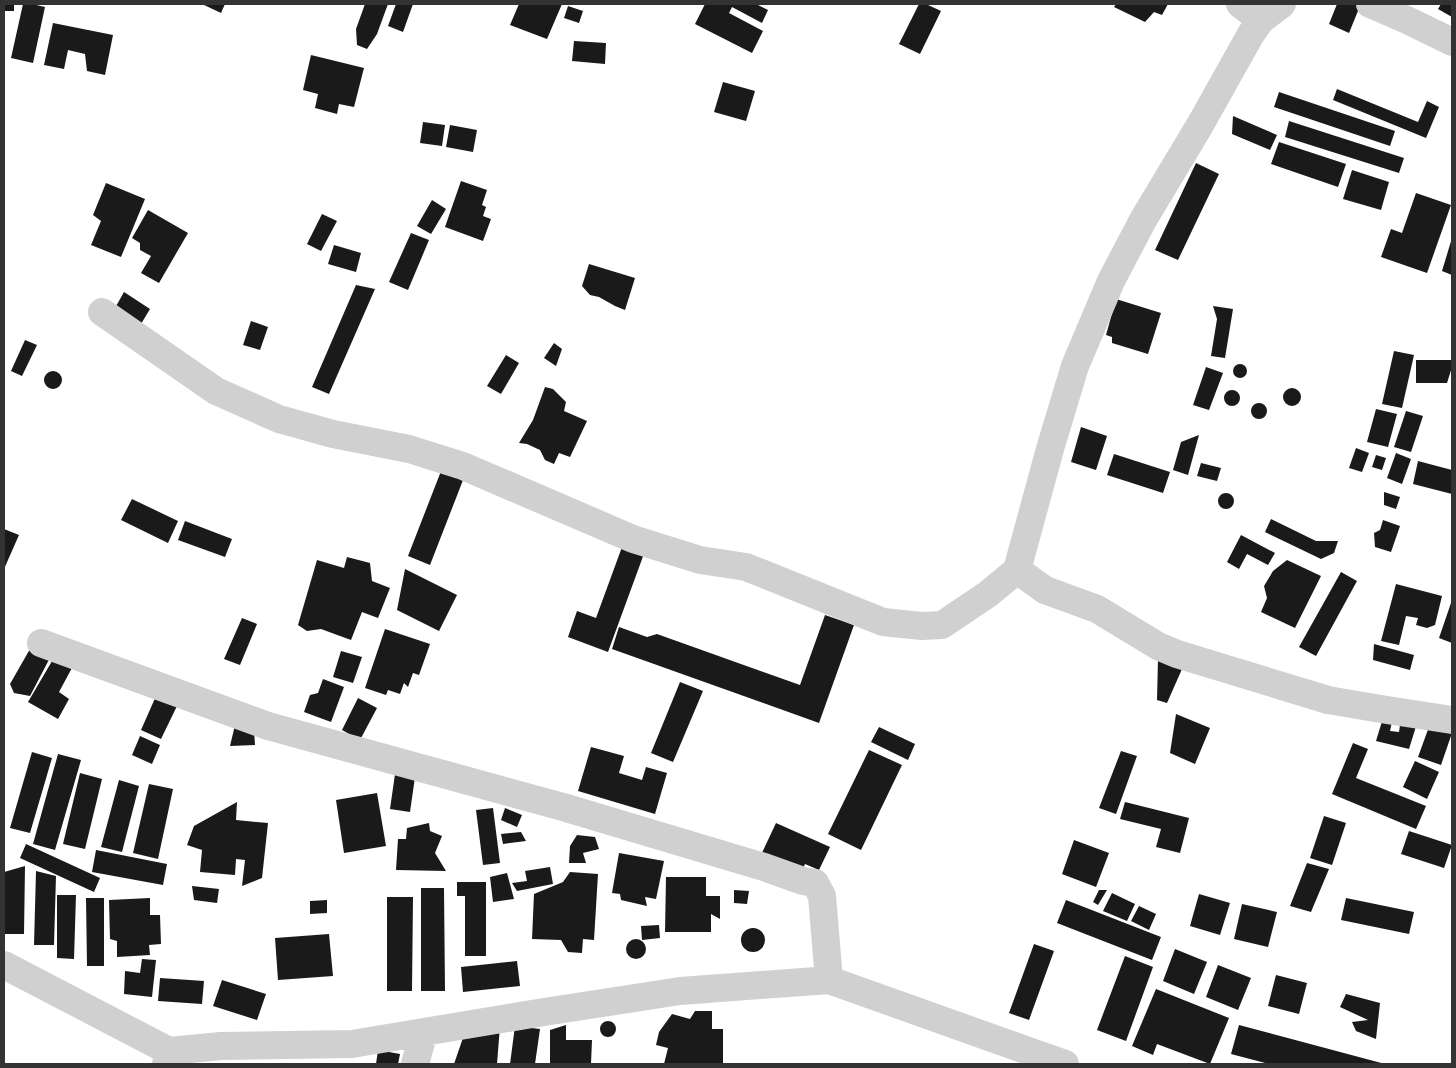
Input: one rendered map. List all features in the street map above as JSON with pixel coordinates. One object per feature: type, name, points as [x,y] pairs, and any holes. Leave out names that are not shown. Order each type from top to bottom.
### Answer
[{"type":"street","points":[[1370,4],[1452,42]]},
{"type":"street","points":[[102,312],[216,391],[279,419],[333,434],[409,448],[463,466],[633,539],[700,560],[746,567],[884,622],[922,626],[942,625],[988,594],[1017,570],[1075,366],[1111,280],[1143,220],[1200,125],[1251,34],[1261,9]]},
{"type":"street","points":[[1017,570],[1045,590],[1097,609],[1158,646],[1177,654],[1328,700],[1452,720]]},
{"type":"street","points":[[42,643],[268,726],[563,807],[764,867],[803,881],[815,883],[822,896],[829,980]]},
{"type":"street","points":[[4,966],[167,1058],[221,1046],[352,1044],[680,991],[829,980],[1065,1064]]},
{"type":"street","points":[[415,1064],[424,1032]]},
{"type":"building","points":[[4,4],[14,4],[14,11],[4,11]]},
{"type":"building","points":[[23,4],[45,7],[33,63],[11,58]]},
{"type":"building","points":[[202,4],[225,4],[221,13]]},
{"type":"building","points":[[365,4],[388,4],[377,34],[367,49],[357,45],[356,29]]},
{"type":"building","points":[[396,4],[413,4],[403,32],[388,26]]},
{"type":"building","points":[[519,4],[562,4],[547,39],[510,25]]},
{"type":"building","points":[[705,4],[756,4],[768,10],[762,23],[732,7],[729,13],[763,31],[752,53],[695,24]]},
{"type":"building","points":[[919,4],[926,4],[941,11],[920,54],[899,44]]},
{"type":"building","points":[[1116,4],[1168,4],[1162,15],[1154,12],[1145,22],[1114,7]]},
{"type":"building","points":[[1337,4],[1360,6],[1349,33],[1329,24]]},
{"type":"building","points":[[1441,4],[1452,4],[1452,17],[1438,9]]},
{"type":"building","points":[[568,6],[583,11],[579,23],[564,18]]},
{"type":"building","points":[[53,23],[113,35],[105,75],[87,71],[85,54],[68,50],[64,69],[44,65]]},
{"type":"building","points":[[574,41],[606,43],[605,64],[572,61]]},
{"type":"building","points":[[311,55],[364,68],[354,107],[339,104],[337,114],[315,108],[318,94],[303,90]]},
{"type":"building","points":[[723,82],[755,91],[746,121],[714,112]]},
{"type":"building","points":[[1337,89],[1418,122],[1427,101],[1439,107],[1426,138],[1333,100]]},
{"type":"building","points":[[1279,92],[1395,131],[1390,146],[1274,107]]},
{"type":"building","points":[[1233,116],[1277,135],[1270,150],[1232,134]]},
{"type":"building","points":[[1289,121],[1404,158],[1399,173],[1285,137]]},
{"type":"building","points":[[423,122],[445,125],[442,146],[420,143]]},
{"type":"building","points":[[450,125],[477,130],[473,152],[446,147]]},
{"type":"building","points":[[1279,142],[1346,164],[1338,187],[1271,164]]},
{"type":"building","points":[[1196,163],[1219,174],[1178,260],[1155,250]]},
{"type":"building","points":[[1352,170],[1389,182],[1381,210],[1343,199]]},
{"type":"building","points":[[461,181],[487,190],[482,205],[486,207],[483,216],[491,219],[483,241],[445,227]]},
{"type":"building","points":[[106,183],[145,199],[121,257],[91,245],[101,221],[93,215]]},
{"type":"building","points":[[1416,193],[1451,205],[1427,273],[1381,257],[1391,229],[1402,233]]},
{"type":"building","points":[[432,200],[446,209],[431,234],[417,226]]},
{"type":"building","points":[[148,210],[188,233],[159,283],[141,273],[151,256],[140,250],[140,243],[132,238]]},
{"type":"building","points":[[322,214],[337,221],[321,251],[307,244]]},
{"type":"building","points":[[411,233],[429,240],[408,290],[389,282]]},
{"type":"building","points":[[1452,238],[1452,275],[1442,271]]},
{"type":"building","points":[[334,245],[361,253],[356,272],[328,264]]},
{"type":"building","points":[[589,264],[635,278],[625,310],[599,297],[590,295],[582,286]]},
{"type":"building","points":[[356,285],[375,289],[329,394],[312,387]]},
{"type":"building","points":[[124,292],[150,309],[141,324],[115,308]]},
{"type":"building","points":[[1116,299],[1161,313],[1148,354],[1112,343],[1112,337],[1106,335]]},
{"type":"building","points":[[1213,306],[1233,309],[1225,358],[1211,356],[1217,319]]},
{"type":"building","points":[[251,321],[268,327],[260,350],[243,345]]},
{"type":"building","points":[[25,340],[37,345],[22,376],[11,371]]},
{"type":"building","points":[[554,343],[562,349],[556,366],[544,358]]},
{"type":"building","points":[[1394,351],[1414,355],[1402,408],[1382,404]]},
{"type":"building","points":[[506,355],[519,363],[501,394],[487,386]]},
{"type":"building","points":[[1416,360],[1452,360],[1447,383],[1416,383]]},
{"type":"building","points":[[1237,364],[1243,364],[1247,371],[1243,378],[1237,378],[1233,374],[1233,368]]},
{"type":"building","points":[[1206,367],[1223,373],[1209,410],[1193,405]]},
{"type":"building","points":[[53,371],[59,374],[62,380],[59,386],[53,389],[47,386],[44,380],[47,374]]},
{"type":"building","points":[[545,387],[553,389],[566,402],[564,411],[587,421],[570,457],[559,453],[554,464],[545,460],[540,450],[527,444],[519,443],[533,420]]},
{"type":"building","points":[[1292,388],[1298,391],[1301,397],[1298,403],[1292,406],[1286,403],[1283,397],[1286,391]]},
{"type":"building","points":[[1229,390],[1235,390],[1240,395],[1238,404],[1229,406],[1224,401],[1224,395]]},
{"type":"building","points":[[1259,403],[1265,405],[1267,411],[1265,417],[1259,419],[1253,417],[1251,411],[1253,405]]},
{"type":"building","points":[[1376,409],[1397,414],[1388,447],[1367,442]]},
{"type":"building","points":[[1406,411],[1423,416],[1411,452],[1394,447]]},
{"type":"building","points":[[1081,427],[1107,436],[1096,470],[1071,462]]},
{"type":"building","points":[[1199,435],[1188,475],[1173,470],[1181,442]]},
{"type":"building","points":[[1356,448],[1369,453],[1362,472],[1349,468]]},
{"type":"building","points":[[1396,453],[1411,459],[1402,484],[1387,478]]},
{"type":"building","points":[[1114,454],[1170,472],[1163,493],[1107,475]]},
{"type":"building","points":[[1376,455],[1386,458],[1382,470],[1372,467]]},
{"type":"building","points":[[1418,461],[1452,470],[1452,494],[1413,484]]},
{"type":"building","points":[[1201,463],[1221,468],[1217,481],[1197,476]]},
{"type":"building","points":[[443,466],[465,475],[430,565],[408,556]]},
{"type":"building","points":[[1384,492],[1400,497],[1396,509],[1384,505]]},
{"type":"building","points":[[1223,493],[1229,493],[1234,498],[1232,507],[1223,509],[1218,504],[1218,498]]},
{"type":"building","points":[[132,499],[178,521],[168,543],[121,520]]},
{"type":"building","points":[[1271,519],[1316,541],[1338,541],[1334,553],[1321,559],[1265,532]]},
{"type":"building","points":[[1383,520],[1400,526],[1391,552],[1375,547],[1374,533],[1380,530]]},
{"type":"building","points":[[185,521],[232,539],[225,557],[178,540]]},
{"type":"building","points":[[4,529],[19,535],[4,569]]},
{"type":"building","points":[[1241,535],[1275,553],[1268,565],[1247,554],[1239,569],[1227,562]]},
{"type":"building","points":[[622,547],[645,551],[608,652],[568,637],[577,611],[596,618]]},
{"type":"building","points":[[347,557],[370,563],[372,581],[390,588],[378,618],[362,612],[351,640],[321,629],[307,631],[298,625],[317,560],[344,568]]},
{"type":"building","points":[[1287,560],[1321,576],[1295,628],[1261,612],[1267,598],[1264,586],[1273,571]]},
{"type":"building","points":[[405,569],[457,595],[439,631],[397,610]]},
{"type":"building","points":[[1341,572],[1357,581],[1316,656],[1299,647]]},
{"type":"building","points":[[1396,584],[1442,596],[1435,625],[1427,628],[1416,625],[1418,618],[1406,616],[1399,645],[1381,641]]},
{"type":"building","points":[[1452,600],[1452,643],[1439,638]]},
{"type":"building","points":[[825,615],[854,625],[819,723],[612,649],[619,627],[647,637],[657,634],[800,685]]},
{"type":"building","points":[[242,618],[257,624],[240,665],[224,659]]},
{"type":"building","points":[[385,629],[430,644],[419,675],[413,673],[408,687],[404,683],[400,694],[388,690],[386,695],[365,688]]},
{"type":"building","points":[[34,642],[53,652],[30,696],[14,693],[10,684]]},
{"type":"building","points":[[1374,644],[1414,655],[1410,670],[1373,660]]},
{"type":"building","points":[[341,651],[362,657],[353,683],[333,677]]},
{"type":"building","points":[[55,656],[73,666],[59,692],[69,699],[58,719],[28,702]]},
{"type":"building","points":[[1158,659],[1182,669],[1167,703],[1157,700]]},
{"type":"building","points":[[323,679],[344,687],[331,722],[304,712],[310,695],[318,693]]},
{"type":"building","points":[[680,682],[703,691],[673,762],[651,753]]},
{"type":"building","points":[[156,696],[177,706],[161,739],[141,730]]},
{"type":"building","points":[[358,698],[377,708],[360,740],[342,730]]},
{"type":"building","points":[[1176,714],[1210,728],[1195,764],[1170,753]]},
{"type":"building","points":[[1383,718],[1392,722],[1390,731],[1399,732],[1401,718],[1418,720],[1409,749],[1376,741]]},
{"type":"building","points":[[1430,724],[1452,733],[1441,765],[1418,757]]},
{"type":"building","points":[[235,725],[254,730],[255,745],[230,746]]},
{"type":"building","points":[[879,727],[915,744],[908,760],[871,742]]},
{"type":"building","points":[[140,736],[160,745],[152,764],[132,755]]},
{"type":"building","points":[[1353,743],[1368,749],[1356,778],[1426,806],[1416,829],[1332,794]]},
{"type":"building","points":[[591,747],[624,756],[619,773],[642,780],[646,767],[667,773],[655,814],[578,791]]},
{"type":"building","points":[[869,750],[902,765],[861,850],[828,834]]},
{"type":"building","points":[[1121,751],[1137,756],[1116,814],[1099,808]]},
{"type":"building","points":[[32,752],[52,758],[30,833],[10,828]]},
{"type":"building","points":[[58,754],[81,760],[55,850],[33,844]]},
{"type":"building","points":[[1415,761],[1439,772],[1427,799],[1403,787]]},
{"type":"building","points":[[80,773],[102,779],[85,849],[63,844]]},
{"type":"building","points":[[395,774],[415,777],[410,812],[390,809]]},
{"type":"building","points":[[119,780],[139,786],[122,852],[101,847]]},
{"type":"building","points":[[149,784],[173,789],[158,859],[133,853]]},
{"type":"building","points":[[377,793],[386,846],[344,853],[336,800]]},
{"type":"building","points":[[237,802],[236,820],[268,823],[262,878],[242,886],[245,860],[236,859],[235,875],[200,872],[202,850],[187,845],[194,826]]},
{"type":"building","points":[[1125,802],[1189,818],[1180,853],[1156,847],[1161,829],[1120,819]]},
{"type":"building","points":[[493,808],[500,863],[483,865],[476,810]]},
{"type":"building","points":[[505,808],[522,815],[517,827],[501,820]]},
{"type":"building","points":[[1324,816],[1346,823],[1332,865],[1310,858]]},
{"type":"building","points":[[429,823],[430,831],[442,836],[435,853],[446,871],[396,870],[398,839],[406,839],[407,828]]},
{"type":"building","points":[[776,823],[830,847],[819,870],[805,864],[800,875],[760,857]]},
{"type":"building","points":[[1409,831],[1452,845],[1444,868],[1401,854]]},
{"type":"building","points":[[521,832],[526,841],[503,844],[501,834]]},
{"type":"building","points":[[577,835],[595,837],[599,849],[583,853],[586,863],[569,863],[570,846]]},
{"type":"building","points":[[1074,840],[1109,853],[1096,887],[1062,874]]},
{"type":"building","points":[[26,844],[100,878],[94,892],[20,858]]},
{"type":"building","points":[[96,850],[167,864],[163,885],[92,872]]},
{"type":"building","points":[[619,853],[664,861],[656,899],[645,897],[647,906],[621,900],[620,894],[612,893]]},
{"type":"building","points":[[1307,863],[1329,869],[1311,912],[1290,906]]},
{"type":"building","points":[[25,866],[24,934],[4,934],[4,872]]},
{"type":"building","points":[[550,867],[553,884],[517,891],[512,883],[527,881],[525,871]]},
{"type":"building","points":[[36,871],[56,876],[54,945],[34,945]]},
{"type":"building","points":[[570,872],[598,874],[594,940],[583,939],[582,953],[568,952],[561,940],[532,939],[534,894],[563,882]]},
{"type":"building","points":[[507,873],[514,899],[493,902],[490,877]]},
{"type":"building","points":[[666,877],[706,877],[706,896],[720,896],[720,919],[711,914],[711,932],[665,932]]},
{"type":"building","points":[[457,882],[486,882],[486,956],[465,956],[465,896],[457,896]]},
{"type":"building","points":[[192,886],[219,889],[217,903],[194,900]]},
{"type":"building","points":[[421,888],[444,888],[445,991],[421,991]]},
{"type":"building","points":[[734,890],[749,891],[747,904],[734,903]]},
{"type":"building","points":[[1099,890],[1107,890],[1098,905],[1093,902]]},
{"type":"building","points":[[1112,893],[1135,904],[1127,921],[1103,911]]},
{"type":"building","points":[[1199,894],[1230,903],[1220,935],[1190,926]]},
{"type":"building","points":[[57,895],[76,895],[74,959],[57,958]]},
{"type":"building","points":[[387,897],[413,897],[412,991],[387,991]]},
{"type":"building","points":[[86,898],[104,898],[104,966],[87,966]]},
{"type":"building","points":[[150,898],[150,915],[160,915],[161,944],[149,945],[150,955],[117,957],[117,941],[110,939],[109,900]]},
{"type":"building","points":[[1346,898],[1414,912],[1409,934],[1341,920]]},
{"type":"building","points":[[327,900],[327,913],[310,914],[310,901]]},
{"type":"building","points":[[1066,900],[1161,937],[1152,960],[1057,923]]},
{"type":"building","points":[[1242,904],[1277,912],[1268,947],[1234,939]]},
{"type":"building","points":[[1139,906],[1156,914],[1149,930],[1131,921]]},
{"type":"building","points":[[659,925],[660,938],[642,940],[641,926]]},
{"type":"building","points":[[753,928],[762,931],[765,940],[762,949],[753,952],[744,949],[741,940],[744,931]]},
{"type":"building","points":[[329,934],[333,976],[278,980],[275,938]]},
{"type":"building","points":[[636,939],[643,942],[646,949],[643,956],[636,959],[629,956],[626,949],[629,942]]},
{"type":"building","points":[[1034,944],[1054,951],[1029,1020],[1009,1013]]},
{"type":"building","points":[[1175,949],[1207,962],[1194,994],[1163,981]]},
{"type":"building","points":[[1125,956],[1153,967],[1126,1041],[1097,1030]]},
{"type":"building","points":[[142,959],[156,960],[152,997],[124,994],[125,971],[140,973]]},
{"type":"building","points":[[517,961],[520,986],[463,992],[461,967]]},
{"type":"building","points":[[1218,965],[1251,978],[1238,1010],[1206,997]]},
{"type":"building","points":[[1276,975],[1307,983],[1299,1014],[1268,1006]]},
{"type":"building","points":[[160,978],[204,981],[202,1004],[158,1001]]},
{"type":"building","points":[[222,980],[266,994],[257,1020],[213,1006]]},
{"type":"building","points":[[1156,989],[1229,1018],[1210,1064],[1157,1044],[1153,1055],[1132,1046]]},
{"type":"building","points":[[1346,994],[1380,1003],[1376,1039],[1356,1031],[1352,1022],[1368,1020],[1340,1007]]},
{"type":"building","points":[[695,1011],[712,1011],[712,1029],[723,1029],[723,1064],[664,1064],[668,1048],[656,1045],[659,1032],[672,1014],[690,1019]]},
{"type":"building","points":[[608,1021],[614,1023],[616,1029],[614,1035],[608,1037],[602,1035],[600,1029],[602,1023]]},
{"type":"building","points":[[566,1025],[566,1040],[592,1040],[591,1064],[550,1064],[550,1030]]},
{"type":"building","points":[[1239,1025],[1385,1064],[1269,1064],[1231,1054]]},
{"type":"building","points":[[500,1026],[497,1064],[454,1064],[466,1029]]},
{"type":"building","points":[[515,1026],[540,1029],[535,1064],[510,1064]]},
{"type":"building","points":[[378,1050],[400,1054],[398,1064],[376,1064]]}]
